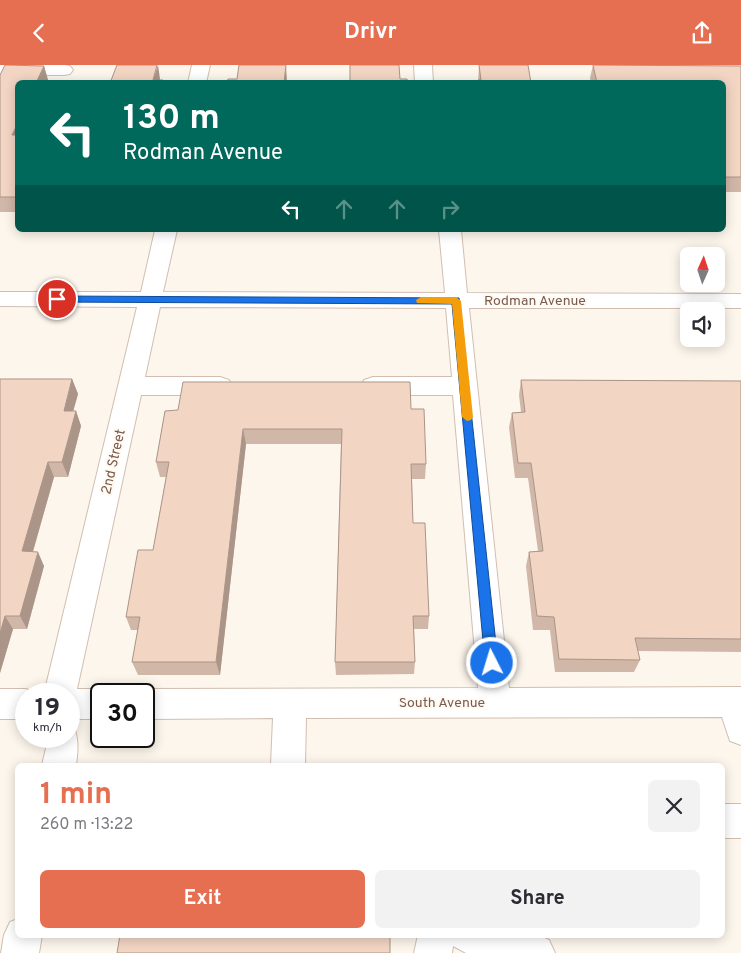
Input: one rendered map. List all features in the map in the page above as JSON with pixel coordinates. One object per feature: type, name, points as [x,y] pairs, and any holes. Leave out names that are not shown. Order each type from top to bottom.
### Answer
[{"type":"street","points":[[198,80],[201,65]]},
{"type":"street","points":[[423,65],[424,80]]},
{"type":"street","points":[[0,70],[40,67],[64,70]]},
{"type":"street","name":"2nd Street","points":[[63,683],[166,232]]},
{"type":"street","points":[[450,232],[495,703]]},
{"type":"street","name":"Rodman Avenue","points":[[0,299],[741,301]]},
{"type":"street","points":[[131,385],[239,386]]},
{"type":"street","points":[[347,386],[464,387]]},
{"type":"street","points":[[0,703],[15,704]]},
{"type":"street","points":[[288,763],[290,703]]},
{"type":"street","name":"South Avenue","points":[[155,704],[495,703],[739,711]]},
{"type":"street","points":[[59,763],[62,748]]},
{"type":"street","points":[[725,821],[741,821]]},
{"type":"street","points":[[20,953],[23,938]]},
{"type":"street","points":[[433,953],[436,938]]},
{"type":"street","points":[[478,938],[536,953]]},
{"type":"building","points":[[5,65],[44,66],[37,80],[15,80],[15,129],[12,135],[15,135],[15,197],[0,197],[0,75]]},
{"type":"building","points":[[117,65],[157,65],[153,80],[111,80]]},
{"type":"building","points":[[239,65],[286,65],[284,80],[228,80],[237,79]]},
{"type":"building","points":[[350,65],[399,65],[400,79],[407,80],[350,80]]},
{"type":"building","points":[[479,65],[528,65],[530,80],[481,80]]},
{"type":"building","points":[[593,65],[741,66],[741,177],[726,177],[726,80],[596,80]]},
{"type":"building","points":[[0,379],[72,379],[64,411],[76,411],[62,462],[48,462],[22,551],[38,552],[20,616],[5,616],[0,633]]},
{"type":"building","points":[[521,380],[741,381],[741,639],[635,638],[640,660],[559,659],[554,617],[537,616],[529,552],[543,551],[531,463],[518,463],[512,413],[525,412]]},
{"type":"building","points":[[183,382],[410,382],[411,409],[424,409],[426,464],[411,464],[413,523],[425,523],[429,616],[413,616],[415,662],[335,662],[342,429],[243,429],[216,662],[132,662],[140,617],[126,617],[138,550],[153,550],[169,462],[156,462],[165,411],[178,410]]},
{"type":"building","points":[[120,938],[390,938],[390,953],[117,953]]},
{"type":"slow traffic","points":[[421,300],[456,301],[467,417]]},
{"type":"route","points":[[57,299],[456,301],[492,663]]}]
